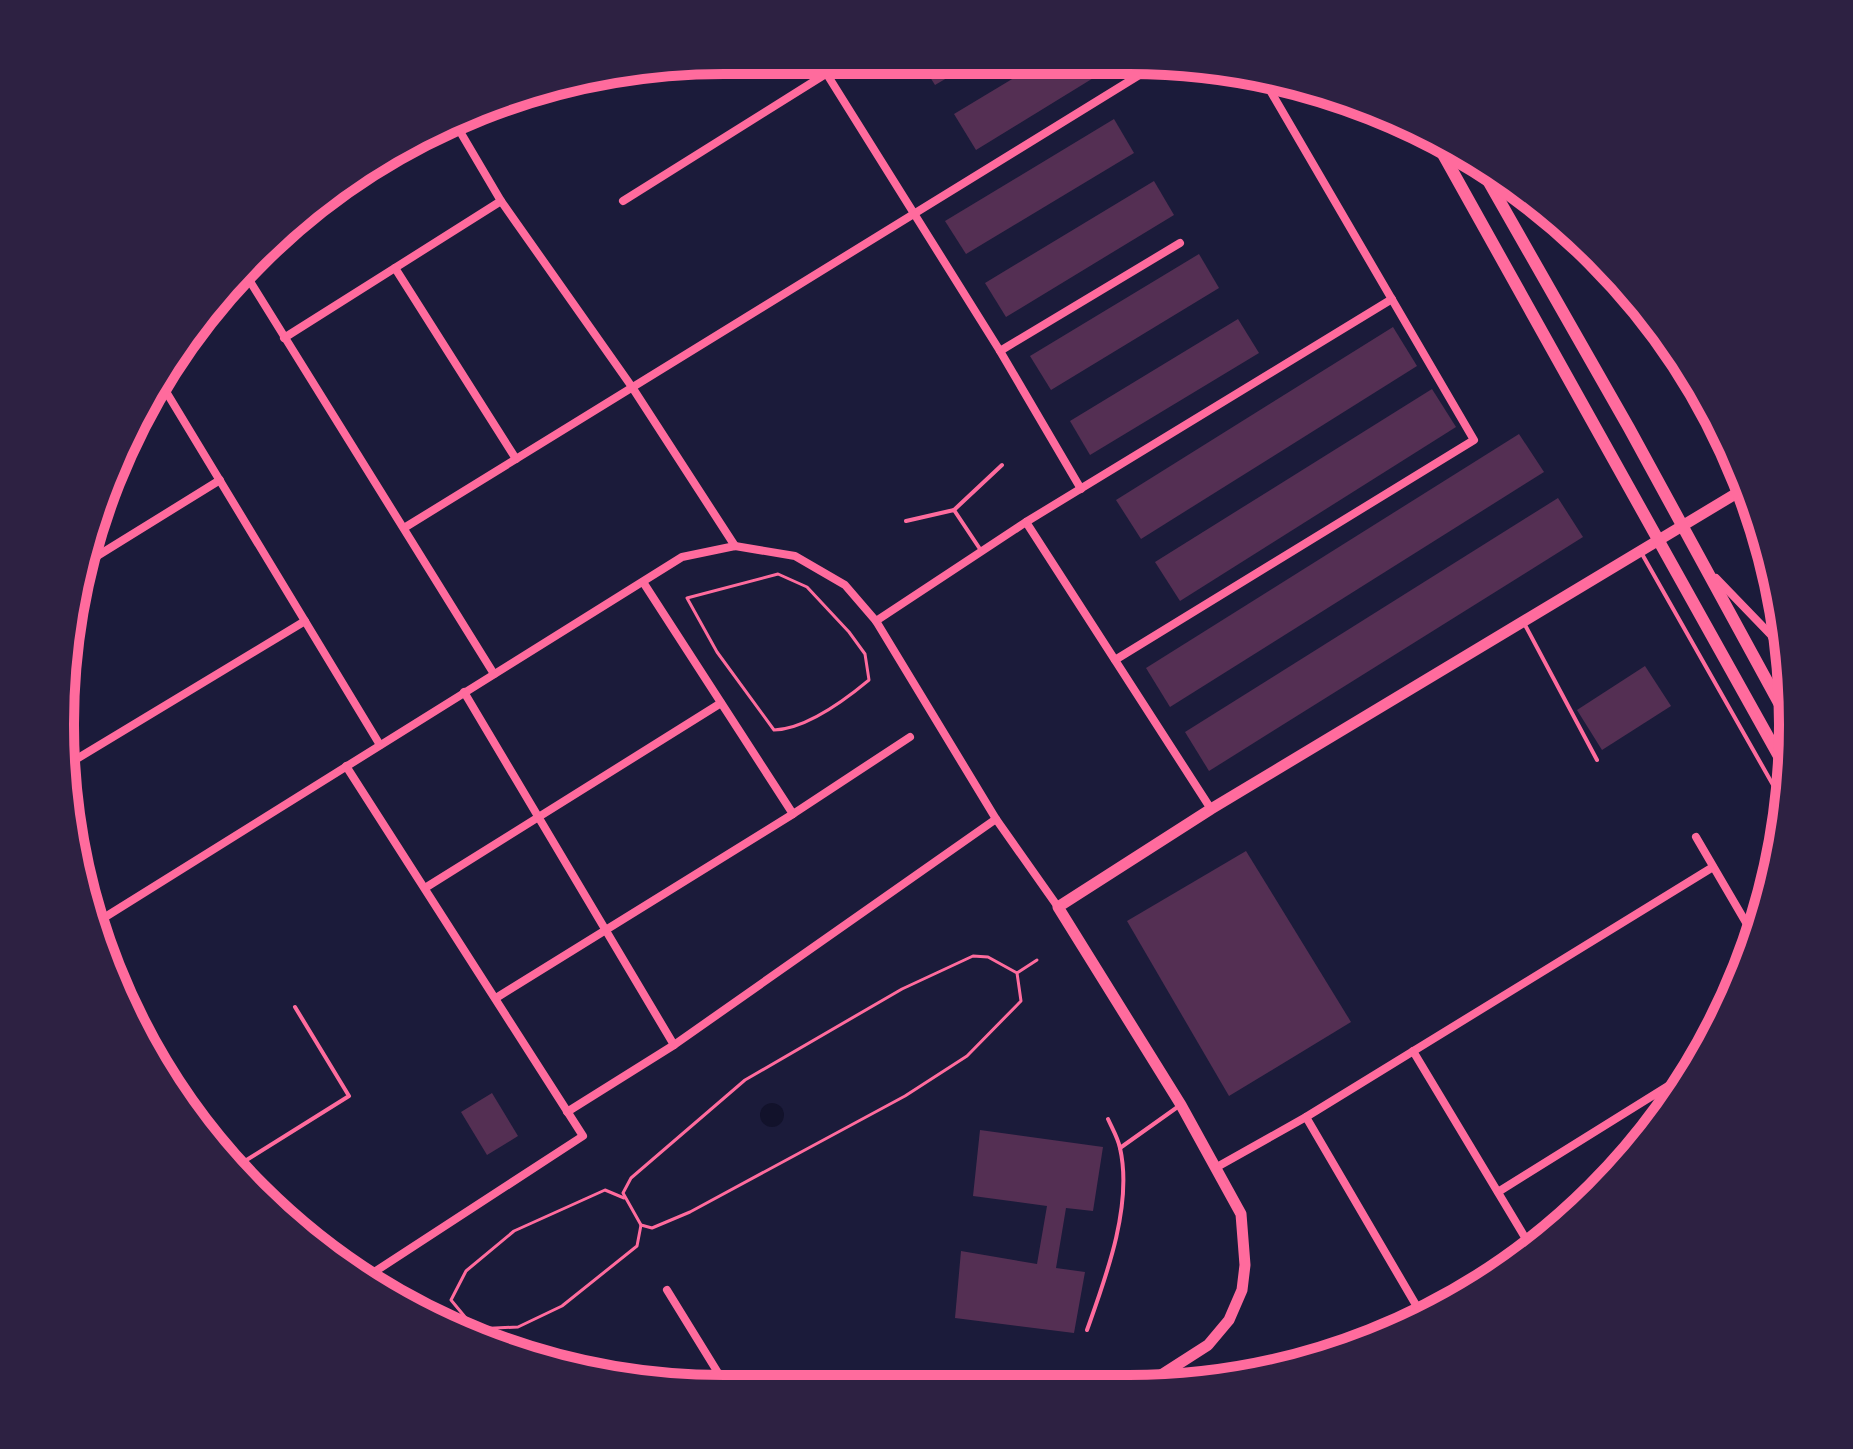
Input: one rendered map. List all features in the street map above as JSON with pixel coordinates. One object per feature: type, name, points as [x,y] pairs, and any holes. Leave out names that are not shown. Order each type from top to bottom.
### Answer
[{"type":"main road","points":[[1444,156],[1778,755]]},
{"type":"main road","points":[[1490,184],[1778,702]]},
{"type":"street","points":[[623,201],[826,74],[1000,351],[1081,489]]},
{"type":"street","points":[[404,528],[1141,74]]},
{"type":"street","points":[[1115,660],[1474,440],[1270,89]]},
{"type":"street","points":[[460,131],[501,201],[632,387],[735,546]]},
{"type":"street","points":[[284,338],[501,201]]},
{"type":"street","points":[[1000,351],[1180,243]]},
{"type":"street","points":[[395,268],[516,459]]},
{"type":"street","points":[[250,281],[494,674]]},
{"type":"street","points":[[876,621],[1026,522],[1392,299]]},
{"type":"street","points":[[166,391],[380,745]]},
{"type":"street","points":[[96,557],[220,480]]},
{"type":"street","points":[[1058,907],[1211,809],[1736,494]]},
{"type":"street","points":[[1026,522],[1211,809]]},
{"type":"street","points":[[104,918],[682,557],[735,546],[795,556],[845,585],[876,621],[996,819],[1058,907],[1181,1105],[1241,1214],[1245,1265],[1242,1290],[1229,1320],[1208,1345],[1163,1374]]},
{"type":"street","points":[[1704,566],[1773,639]]},
{"type":"street","points":[[643,582],[793,814]]},
{"type":"street","points":[[75,760],[305,621]]},
{"type":"street","points":[[464,692],[674,1045]]},
{"type":"street","points":[[425,888],[721,703]]},
{"type":"street","points":[[496,998],[793,814],[910,737]]},
{"type":"street","points":[[346,766],[583,1136],[374,1272]]},
{"type":"street","points":[[567,1112],[674,1045],[996,819]]},
{"type":"street","points":[[1696,837],[1747,924]]},
{"type":"street","points":[[1217,1167],[1306,1117],[1713,867]]},
{"type":"street","points":[[1413,1051],[1526,1239]]},
{"type":"street","points":[[1498,1192],[1670,1085]]},
{"type":"street","points":[[1306,1117],[1417,1307]]},
{"type":"street","points":[[667,1290],[719,1375]]},
{"type":"lane","points":[[906,521],[954,510],[1002,465]]},
{"type":"lane","points":[[954,510],[981,551]]},
{"type":"lane","points":[[1641,553],[1775,789]]},
{"type":"lane","points":[[1524,622],[1597,760]]},
{"type":"lane","points":[[244,1162],[349,1096],[295,1007]]},
{"type":"lane","points":[[1120,1148],[1181,1105]]},
{"type":"lane","points":[[1087,1330],[1109,1267],[1119,1218],[1120,1148],[1108,1119]]},
{"type":"path","points":[[778,574],[807,587],[849,632],[865,654],[869,680],[847,698],[785,730],[774,730],[717,652],[687,598],[778,574]]},
{"type":"path","points":[[624,1198],[631,1178],[745,1080],[902,989],[973,956],[988,957],[1017,973]]},
{"type":"path","points":[[1017,973],[1037,960]]},
{"type":"path","points":[[469,1322],[451,1300],[466,1271],[514,1231],[605,1190],[624,1198],[641,1225],[652,1228],[690,1212],[905,1096],[967,1056],[1021,1001],[1017,973]]},
{"type":"path","points":[[485,1329],[518,1327],[562,1306],[637,1246],[641,1225]]},
{"type":"shaded area","points":[[772,1103],[780,1107],[784,1115],[780,1123],[772,1127],[764,1123],[760,1115],[764,1107]]},
{"type":"building","points":[[928,74],[954,74],[935,85]]},
{"type":"building","points":[[1020,74],[1100,74],[976,150],[954,114]]},
{"type":"building","points":[[1114,119],[1134,153],[966,254],[945,221]]},
{"type":"building","points":[[1154,181],[1174,215],[1006,317],[985,283]]},
{"type":"building","points":[[1199,254],[1219,288],[1051,390],[1030,356]]},
{"type":"building","points":[[1238,319],[1259,353],[1090,455],[1070,421]]},
{"type":"building","points":[[1393,327],[1417,366],[1141,539],[1116,500]]},
{"type":"building","points":[[1432,389],[1456,427],[1180,601],[1155,562]]},
{"type":"building","points":[[1519,434],[1544,472],[1170,707],[1146,668]]},
{"type":"building","points":[[1558,498],[1583,537],[1209,771],[1185,732]]},
{"type":"building","points":[[1645,666],[1671,706],[1602,750],[1577,710]]},
{"type":"building","points":[[1246,851],[1351,1022],[1229,1096],[1127,921]]},
{"type":"building","points":[[492,1093],[518,1136],[487,1155],[461,1112]]},
{"type":"building","points":[[980,1130],[1103,1147],[1093,1211],[1066,1208],[1056,1268],[1085,1272],[1074,1333],[955,1318],[961,1251],[1037,1264],[1047,1206],[973,1196]]}]
